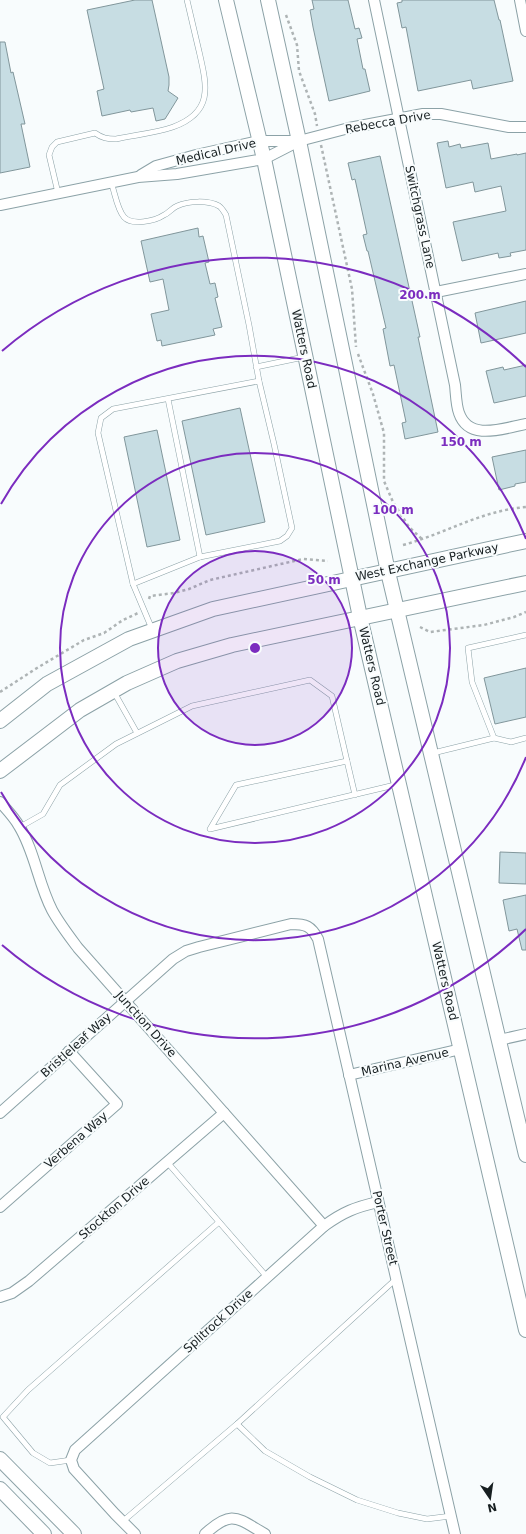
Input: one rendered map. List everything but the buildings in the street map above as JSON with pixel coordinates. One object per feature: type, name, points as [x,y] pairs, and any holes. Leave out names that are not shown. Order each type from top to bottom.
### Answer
[{"type":"main road","name":"Watters Road","points":[[226,0],[264,159],[360,617],[461,1050],[519,1288],[526,1330]]},
{"type":"main road","points":[[268,0],[299,141],[396,610],[526,1155]]},
{"type":"main road","name":"West Exchange Parkway","points":[[0,721],[47,684],[129,639],[213,609],[526,541]]},
{"type":"main road","points":[[0,771],[80,710],[128,683],[177,661],[232,645],[526,583]]},
{"type":"main road","points":[[0,1458],[74,1534]]},
{"type":"main road","points":[[0,1490],[44,1534]]},
{"type":"street","name":"Switchgrass Lane","points":[[374,0],[398,119],[436,292],[455,385],[459,413],[464,423],[472,430],[484,432],[526,424]]},
{"type":"street","points":[[520,0],[526,30]]},
{"type":"street","name":"Rebecca Drive","points":[[299,141],[423,114],[441,114],[509,127],[526,127]]},
{"type":"street","name":"Medical Drive","points":[[138,177],[156,166],[196,155],[259,141],[299,141]]},
{"type":"street","name":"Medical Drive","points":[[0,205],[138,177],[177,174],[264,159],[299,141]]},
{"type":"street","points":[[436,292],[526,274]]},
{"type":"street","name":"Junction Drive","points":[[0,802],[20,827],[52,910],[78,948],[324,1226]]},
{"type":"street","name":"Bristleleaf Way","points":[[0,1113],[173,959],[199,947],[291,924],[307,926]]},
{"type":"street","name":"Porter Street","points":[[307,926],[314,931],[318,939],[455,1534]]},
{"type":"street","points":[[499,1040],[526,1034]]},
{"type":"street","name":"Marina Avenue","points":[[349,1075],[461,1050]]},
{"type":"street","name":"Verbena Way","points":[[0,1207],[117,1104],[69,1051]]},
{"type":"street","name":"Stockton Drive","points":[[0,1297],[12,1292],[29,1281],[224,1113]]},
{"type":"street","name":"Splitrock Drive","points":[[70,1460],[75,1450],[324,1226],[346,1211],[378,1202]]},
{"type":"street","points":[[70,1460],[74,1469],[122,1522],[135,1534]]},
{"type":"street","points":[[205,1534],[216,1523],[228,1518],[240,1520],[265,1534]]},
{"type":"lane","points":[[58,193],[49,155],[52,147],[57,142],[95,133],[100,137],[116,139],[172,127],[191,118],[200,107],[206,92],[205,78],[187,0]]},
{"type":"lane","points":[[111,182],[123,216],[128,221],[135,222],[153,220],[163,216],[176,206],[188,203],[209,202],[220,206],[226,215],[256,367],[292,528],[287,536],[280,541],[200,557],[134,584]]},
{"type":"lane","points":[[256,367],[305,356]]},
{"type":"lane","points":[[152,630],[134,584],[98,433],[101,418],[114,409],[259,381]]},
{"type":"lane","points":[[168,399],[200,557]]},
{"type":"lane","points":[[494,738],[472,682],[468,648],[526,635]]},
{"type":"lane","points":[[20,827],[43,814],[60,785],[116,744],[137,733],[192,706],[310,680],[332,696],[355,795]]},
{"type":"lane","points":[[114,691],[137,733]]},
{"type":"lane","points":[[431,754],[494,738],[511,742],[526,738]]},
{"type":"lane","points":[[347,761],[236,785],[210,829],[400,784]]},
{"type":"lane","points":[[167,1162],[267,1277]]},
{"type":"lane","points":[[70,1460],[50,1463],[33,1453],[3,1417],[28,1390],[219,1222]]},
{"type":"lane","points":[[122,1522],[237,1424],[396,1279]]},
{"type":"lane","points":[[237,1424],[265,1452],[310,1477],[357,1500],[398,1513],[427,1519],[451,1516]]},
{"type":"path","points":[[285,13],[297,45],[299,71],[315,114],[352,290],[357,350],[373,394],[384,434],[384,481],[393,502],[409,527],[423,540]]},
{"type":"path","points":[[404,545],[423,540],[490,513],[506,509],[526,507]]},
{"type":"path","points":[[0,692],[84,640],[104,633],[122,620],[144,610],[150,596],[174,593],[189,589],[210,580],[303,559],[328,561]]},
{"type":"path","points":[[420,628],[430,632],[484,626],[526,612]]}]
